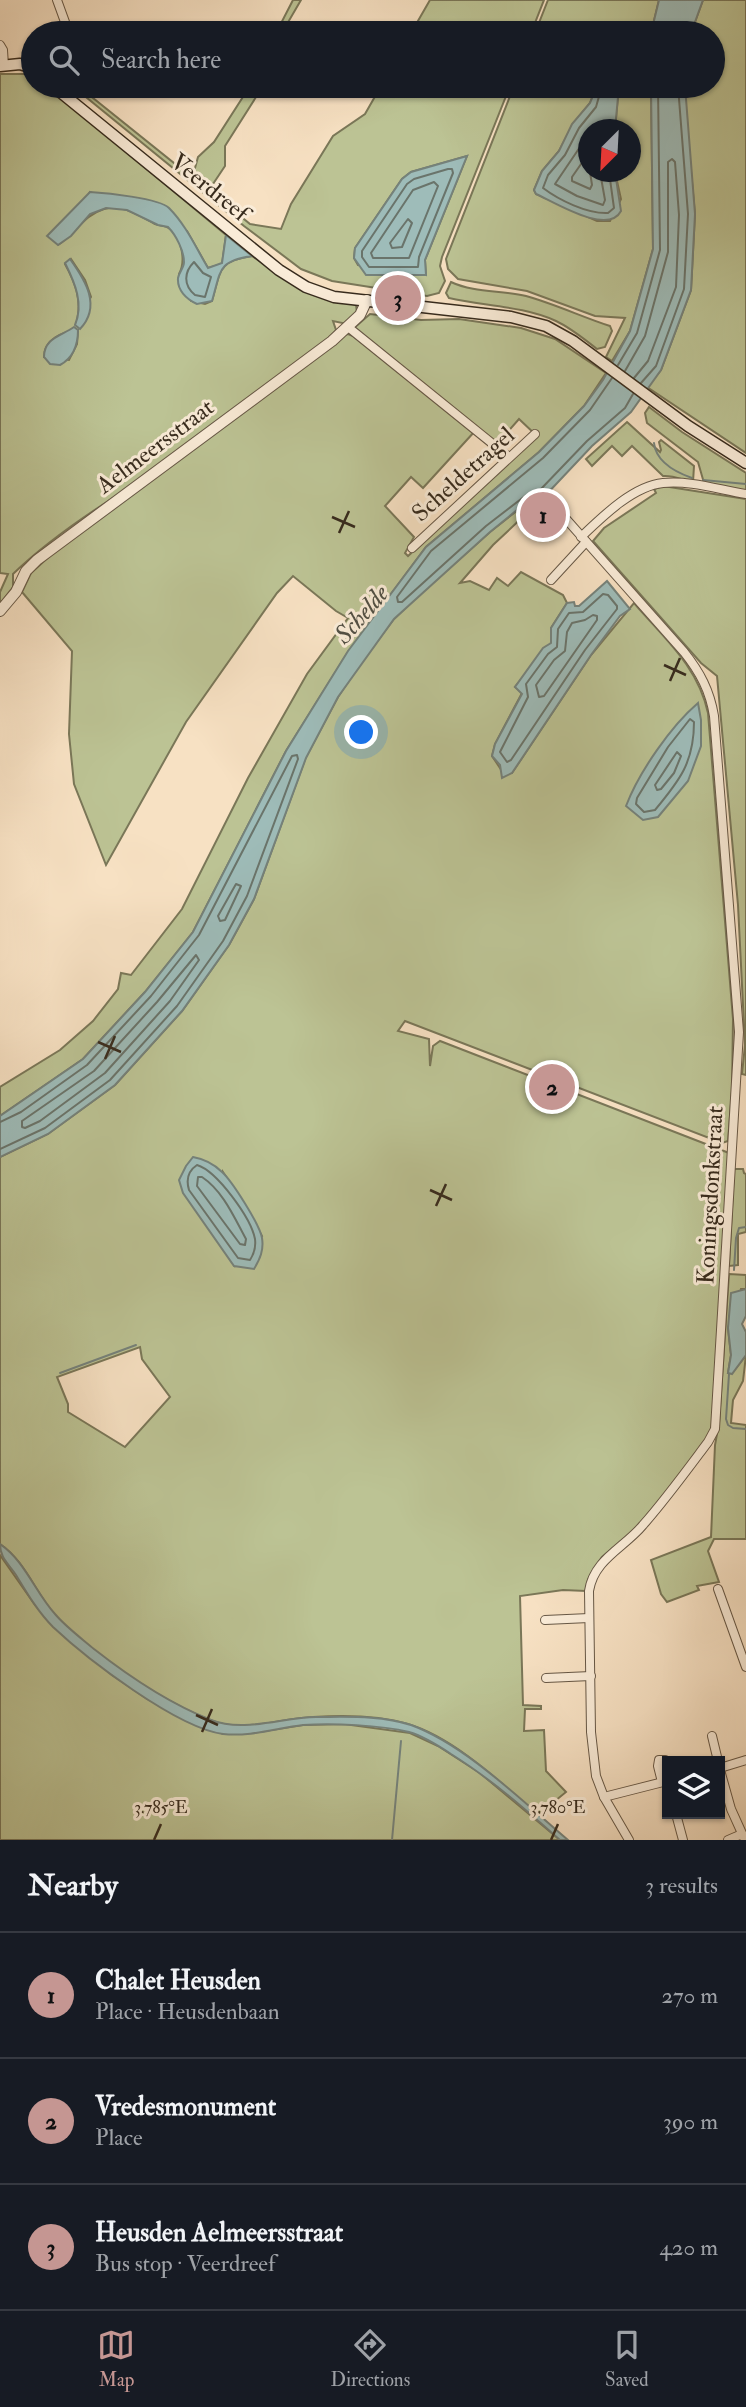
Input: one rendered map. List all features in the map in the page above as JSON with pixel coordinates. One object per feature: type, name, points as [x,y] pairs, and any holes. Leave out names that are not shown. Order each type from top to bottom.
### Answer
[{"type":"main road","points":[[2,66],[21,68]]},
{"type":"main road","name":"Veerdreef","points":[[77,98],[189,193],[296,274],[323,288],[352,298],[511,317],[531,321],[560,333],[746,463]]},
{"type":"street","points":[[57,0],[65,21]]},
{"type":"street","points":[[0,45],[2,66]]},
{"type":"street","points":[[367,300],[363,311],[348,327],[509,457]]},
{"type":"street","name":"Aelmeersstraat","points":[[0,611],[16,592],[26,571],[37,560],[348,327]]},
{"type":"street","name":"Scheldetragel","points":[[415,545],[535,434]]},
{"type":"street","points":[[551,580],[614,506],[657,484],[672,483],[746,494]]},
{"type":"street","name":"Koningsdonkstraat","points":[[551,502],[684,652],[701,674],[712,702],[739,1032],[716,1423],[708,1443],[650,1518],[597,1569],[589,1591],[590,1676],[596,1776],[604,1797],[629,1840]]},
{"type":"street","points":[[718,1589],[746,1667]]},
{"type":"street","points":[[545,1620],[589,1618]]},
{"type":"street","points":[[546,1678],[590,1676]]},
{"type":"street","points":[[712,1737],[717,1756]]},
{"type":"street","points":[[662,1760],[659,1760],[658,1766],[662,1774]]},
{"type":"street","points":[[725,1767],[746,1760]]},
{"type":"street","points":[[604,1797],[662,1783]]},
{"type":"street","points":[[725,1785],[743,1837],[728,1840]]},
{"type":"street","points":[[737,1822],[746,1818]]},
{"type":"street","points":[[677,1819],[683,1840]]},
{"type":"green space","points":[[293,0],[301,0],[289,21],[282,21]]},
{"type":"green space","points":[[430,0],[544,0],[536,21],[418,21]]},
{"type":"green space","points":[[548,0],[659,0],[654,21],[540,21]]},
{"type":"green space","points":[[703,0],[746,0],[746,453],[647,387],[661,370],[691,290],[695,214],[684,98],[725,98],[725,21],[695,21]]},
{"type":"green space","points":[[0,74],[21,74],[21,98],[61,98],[226,235],[222,264],[208,268],[187,231],[90,192],[58,245],[97,212],[118,208],[131,212],[167,227],[174,233],[180,244],[182,257],[179,274],[191,301],[205,304],[212,301],[222,269],[232,261],[252,256],[304,291],[356,305],[357,313],[347,324],[333,321],[336,330],[332,335],[353,336],[475,431],[423,488],[411,477],[385,506],[414,537],[405,553],[408,556],[537,436],[519,419],[496,445],[353,329],[370,314],[421,320],[459,319],[521,328],[555,339],[606,373],[584,406],[539,452],[426,547],[348,652],[286,751],[193,932],[145,992],[83,1059],[0,1116],[0,1087],[60,1050],[93,1021],[118,989],[121,973],[131,975],[182,909],[248,778],[307,674],[348,618],[293,576],[277,593],[186,722],[106,865],[74,784],[69,734],[72,651],[22,592],[31,573],[116,496],[63,532],[13,574],[13,587],[0,604],[0,592],[8,574],[0,573]],"holes":[[[71,259],[85,280],[91,297],[77,320],[77,291],[65,264]],[[78,330],[77,344],[69,360],[44,357],[47,345],[66,333]]]},
{"type":"green space","points":[[87,98],[93,98],[189,175],[195,168],[198,157],[214,142],[242,98],[255,98],[225,146],[225,166],[209,190],[250,224],[281,229],[291,204],[333,136],[365,114],[374,98],[505,98],[442,257],[440,266],[445,281],[439,293],[427,296],[332,281],[301,269]],"holes":[[[467,156],[425,260],[426,275],[358,265],[354,258],[355,248],[402,179],[411,172]]]},
{"type":"green space","points":[[509,98],[592,98],[573,124],[559,151],[542,171],[534,190],[536,194],[597,221],[610,221],[621,199],[617,182],[641,182],[641,119],[616,119],[618,98],[651,98],[653,249],[630,331],[612,361],[606,357],[625,318],[595,316],[527,291],[458,279],[448,269],[446,259]]},
{"type":"green space","points":[[451,282],[469,288],[537,299],[610,326],[612,331],[605,347],[597,349],[567,327],[543,316],[449,298],[446,293]]},
{"type":"green space","points":[[649,407],[682,432],[746,473],[746,491],[704,483],[698,462],[647,423],[645,413]]},
{"type":"green space","points":[[627,422],[660,452],[661,440],[694,466],[693,482],[663,476],[632,446],[622,456],[612,446],[592,466],[586,459]]},
{"type":"green space","points":[[663,486],[746,499],[746,1075],[742,1074],[745,1045],[738,905],[717,676],[701,663],[593,541],[604,528],[656,493],[654,489]]},
{"type":"green space","points":[[543,498],[493,545],[460,583],[470,581],[489,590],[497,578],[508,586],[521,572],[563,595],[567,603],[551,628],[551,643],[515,687],[522,693],[495,744],[492,756],[502,771],[512,773],[591,655],[634,603],[688,667],[703,696],[708,713],[733,1019],[728,1141],[722,1143],[405,1021],[398,1031],[429,1039],[430,1066],[433,1046],[440,1041],[729,1153],[712,1429],[709,1437],[647,1516],[602,1557],[588,1579],[586,1591],[563,1590],[520,1596],[523,1705],[541,1706],[541,1709],[525,1709],[524,1731],[544,1730],[546,1771],[566,1792],[538,1815],[460,1751],[408,1724],[373,1717],[337,1716],[237,1726],[193,1713],[128,1676],[87,1645],[55,1615],[23,1568],[0,1544],[0,1157],[48,1134],[115,1085],[182,1011],[229,945],[254,899],[306,757],[338,697],[358,667],[394,619],[490,532],[528,502]],"holes":[[[223,1172],[262,1236],[235,1266],[222,1246]],[[140,1347],[142,1359],[170,1397],[125,1447],[68,1412],[68,1404],[57,1377]]]},
{"type":"green space","points":[[734,1169],[743,1169],[746,1174],[746,1232],[738,1234],[738,1265],[729,1266]]},
{"type":"green space","points":[[729,1274],[746,1275],[746,1289],[741,1289],[728,1328],[731,1355],[728,1373],[732,1373],[746,1355],[743,1381],[733,1400],[731,1423],[746,1425],[746,1539],[714,1539],[708,1551],[719,1582],[697,1586],[699,1590],[667,1602],[661,1594],[651,1560],[711,1537],[715,1445],[719,1423]]},
{"type":"green space","points":[[0,1555],[53,1626],[112,1675],[147,1699],[223,1734],[253,1733],[303,1725],[344,1724],[410,1733],[438,1746],[480,1773],[560,1840],[0,1840]]},
{"type":"water","points":[[659,0],[703,0],[695,21],[654,21]]},
{"type":"water","points":[[592,98],[618,98],[616,119],[578,119],[578,182],[617,182],[621,211],[614,218],[593,219],[580,215],[536,194],[534,190],[542,171],[559,151],[572,124]]},
{"type":"water","name":"Schelde","points":[[651,98],[686,98],[695,214],[691,290],[661,370],[631,412],[592,446],[543,498],[528,501],[394,619],[338,697],[306,758],[254,899],[229,945],[182,1011],[115,1085],[48,1134],[0,1157],[0,1116],[83,1059],[145,992],[193,932],[286,751],[348,651],[426,547],[539,452],[584,406],[603,380],[630,331],[653,249]]},
{"type":"water","points":[[467,156],[425,260],[426,275],[366,275],[354,258],[355,248],[402,179],[411,172]]},
{"type":"water","points":[[90,192],[163,204],[186,229],[208,268],[222,263],[226,235],[252,256],[226,265],[219,275],[212,301],[197,304],[186,297],[179,286],[178,278],[184,258],[179,243],[168,227],[127,210],[106,208],[90,214],[71,236],[58,245],[47,236]]},
{"type":"water","points":[[70,259],[89,293],[90,311],[80,329],[75,325],[79,309],[77,294],[65,263]]},
{"type":"water","points":[[74,327],[78,330],[78,336],[71,355],[60,365],[50,364],[44,357],[47,346],[54,338]]},
{"type":"water","points":[[607,581],[630,609],[620,616],[591,655],[512,773],[502,778],[500,765],[492,756],[495,744],[522,694],[515,687],[543,648],[551,643],[551,628],[567,603],[574,602],[575,606],[579,606]]},
{"type":"water","points":[[698,703],[701,746],[688,781],[658,817],[643,820],[626,806],[632,793],[647,765],[667,737]]},
{"type":"water","points":[[193,1157],[209,1162],[222,1172],[251,1214],[262,1242],[261,1254],[254,1269],[234,1266],[183,1193],[179,1180]]},
{"type":"water","points":[[746,1289],[746,1316],[742,1324],[746,1332],[746,1355],[732,1374],[728,1373],[731,1355],[728,1328],[731,1293]]},
{"type":"water","points":[[0,1544],[16,1559],[48,1605],[69,1628],[122,1670],[180,1706],[224,1724],[250,1725],[303,1718],[340,1717],[376,1718],[411,1725],[432,1734],[473,1760],[568,1840],[560,1840],[466,1764],[431,1741],[409,1732],[371,1726],[315,1724],[233,1735],[204,1729],[182,1719],[110,1673],[53,1627],[5,1560]]},
{"type":"waterway","points":[[654,443],[662,461],[692,478]]},
{"type":"waterway","points":[[703,480],[746,484]]},
{"type":"waterway","points":[[734,1270],[736,1238],[739,1228],[746,1227]]},
{"type":"waterway","points":[[60,1373],[136,1345]]},
{"type":"waterway","points":[[729,1374],[726,1419],[728,1425],[733,1428],[746,1429]]},
{"type":"waterway","points":[[392,1840],[401,1741]]},
{"type":"place","name":"Heusden Aelmeersstraat","points":[[398,298]]},
{"type":"place","name":"Chalet Heusden","points":[[543,515]]},
{"type":"place","name":"Vredesmonument","points":[[552,1087]]}]
